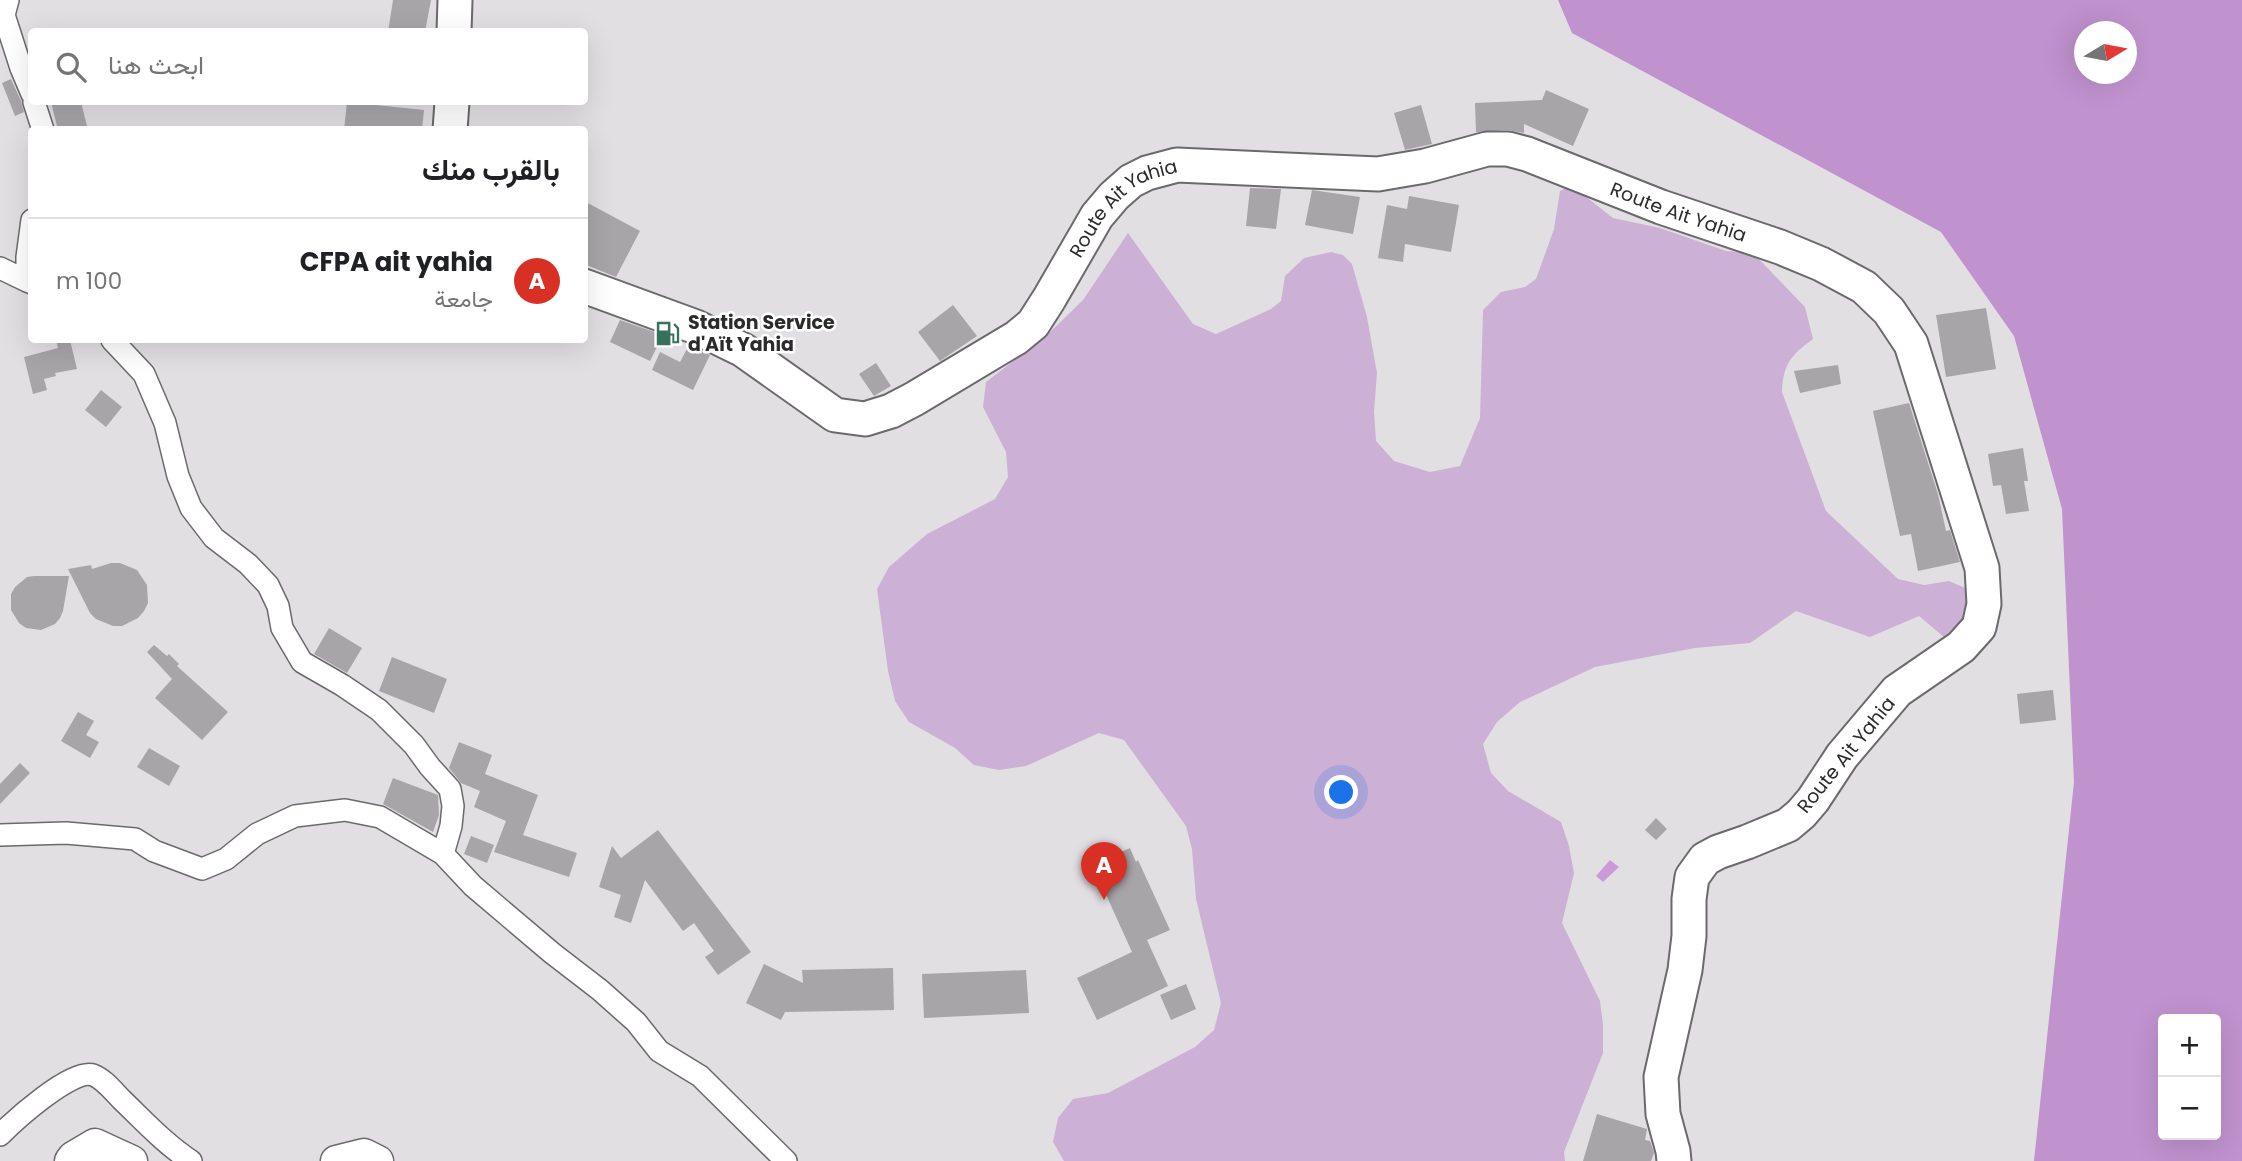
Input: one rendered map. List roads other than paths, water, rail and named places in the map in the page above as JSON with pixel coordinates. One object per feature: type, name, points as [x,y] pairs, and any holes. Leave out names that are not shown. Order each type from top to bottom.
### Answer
[{"type":"main road","points":[[454,28],[455,0]]},
{"type":"main road","points":[[450,126],[452,105]]},
{"type":"main road","name":"Route Ait Yahia","points":[[588,287],[696,327],[743,350],[835,415],[865,419],[891,411],[914,399],[1016,338],[1033,324],[1097,216],[1114,195],[1131,181],[1147,173],[1177,165],[1202,165],[1378,174],[1425,166],[1487,149],[1508,149],[1551,163],[1661,207],[1780,247],[1821,264],[1864,287],[1889,310],[1910,344],[1982,568],[1984,604],[1979,627],[1961,646],[1897,691],[1842,756],[1801,814],[1788,825],[1705,859],[1692,877],[1685,970],[1661,1077],[1663,1114],[1674,1161]]},
{"type":"street","points":[[8,0],[4,15],[28,85]]},
{"type":"street","points":[[35,105],[42,126]]},
{"type":"street","points":[[28,249],[28,270]]},
{"type":"street","points":[[0,268],[28,282]]},
{"type":"street","points":[[115,343],[144,374],[165,422],[169,448],[191,508],[214,538],[248,564],[268,585],[278,606],[282,628],[302,662],[379,710],[414,745],[450,789],[453,806],[451,826],[443,854]]},
{"type":"street","points":[[0,835],[66,834],[135,839],[154,851],[202,869],[226,859],[257,834],[295,816],[345,810],[380,817],[443,854],[473,886],[636,1021],[659,1051],[700,1076],[786,1161]]},
{"type":"street","points":[[0,1135],[41,1099],[82,1075],[93,1075],[176,1152],[191,1161]]},
{"type":"street","points":[[70,1161],[95,1144],[132,1161]]},
{"type":"street","points":[[336,1161],[364,1154],[378,1161]]},
{"type":"place","name":"Station Service d'Aït Yahia","points":[[668,333]]},
{"type":"place","name":"CFPA ait yahia","points":[[1104,900]]}]
